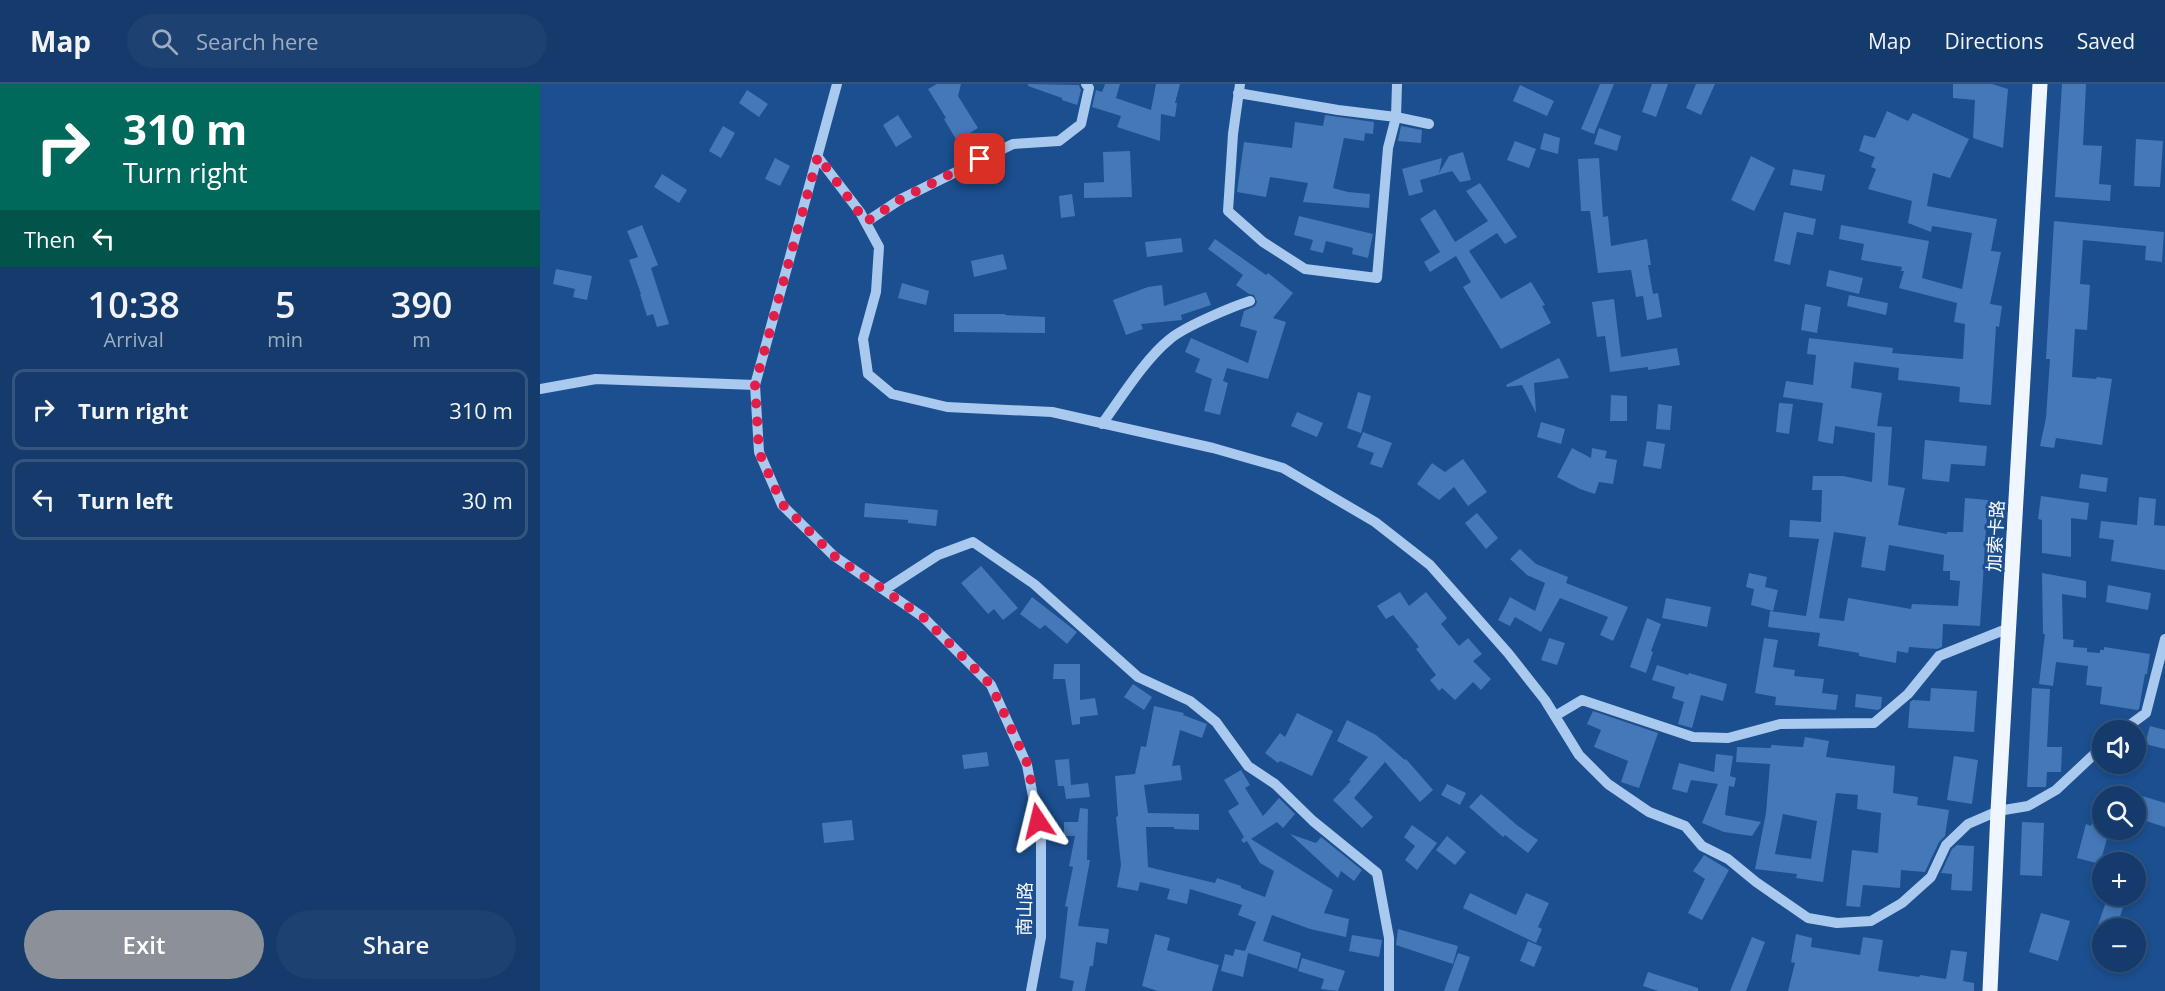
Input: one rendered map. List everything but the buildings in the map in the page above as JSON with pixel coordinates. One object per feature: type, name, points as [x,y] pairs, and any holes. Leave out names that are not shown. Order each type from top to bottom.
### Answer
[{"type":"main road","name":"加索卡路","points":[[1990,991],[1998,811],[2040,84]]},
{"type":"street","name":"南山路","points":[[837,84],[755,385],[759,452],[782,504],[834,556],[923,617],[991,685],[1028,765],[1041,839],[1041,937],[1031,991]]},
{"type":"street","points":[[866,222],[901,199],[1013,144],[1059,141],[1081,124],[1089,88],[1086,84]]},
{"type":"street","points":[[1397,84],[1396,117],[1388,148],[1377,278],[1305,269],[1263,242],[1228,211],[1239,88],[1338,110],[1396,117],[1429,124]]},
{"type":"street","points":[[818,156],[866,222],[879,247],[876,292],[862,339],[868,374],[892,394],[947,407],[1052,412],[1213,448],[1282,468],[1375,522],[1430,565],[1508,653],[1555,716],[1579,755],[1608,784],[1649,812],[1685,826],[1702,846],[1728,859],[1756,882],[1808,918],[1837,923],[1870,921],[1902,903],[1931,877],[1946,845],[1968,824],[1998,811],[2028,806],[2056,790],[2092,756]]},
{"type":"street","points":[[1102,423],[1147,364],[1170,339],[1250,301]]},
{"type":"street","points":[[540,389],[596,379],[755,385]]},
{"type":"street","points":[[884,590],[938,555],[973,542],[1034,584],[1138,677],[1190,701],[1216,722],[1248,766],[1275,784],[1313,821],[1377,873],[1389,938],[1389,991]]},
{"type":"street","points":[[1555,716],[1582,700],[1693,737],[1728,738],[1780,724],[1874,723],[1908,694],[1939,656],[2009,628]]},
{"type":"street","points":[[2137,720],[2146,713],[2165,639]]},
{"type":"route","points":[[980,159],[901,199],[866,222],[818,156],[755,385],[759,452],[782,504],[834,556],[923,617],[991,685],[1028,765],[1038,821]]}]
